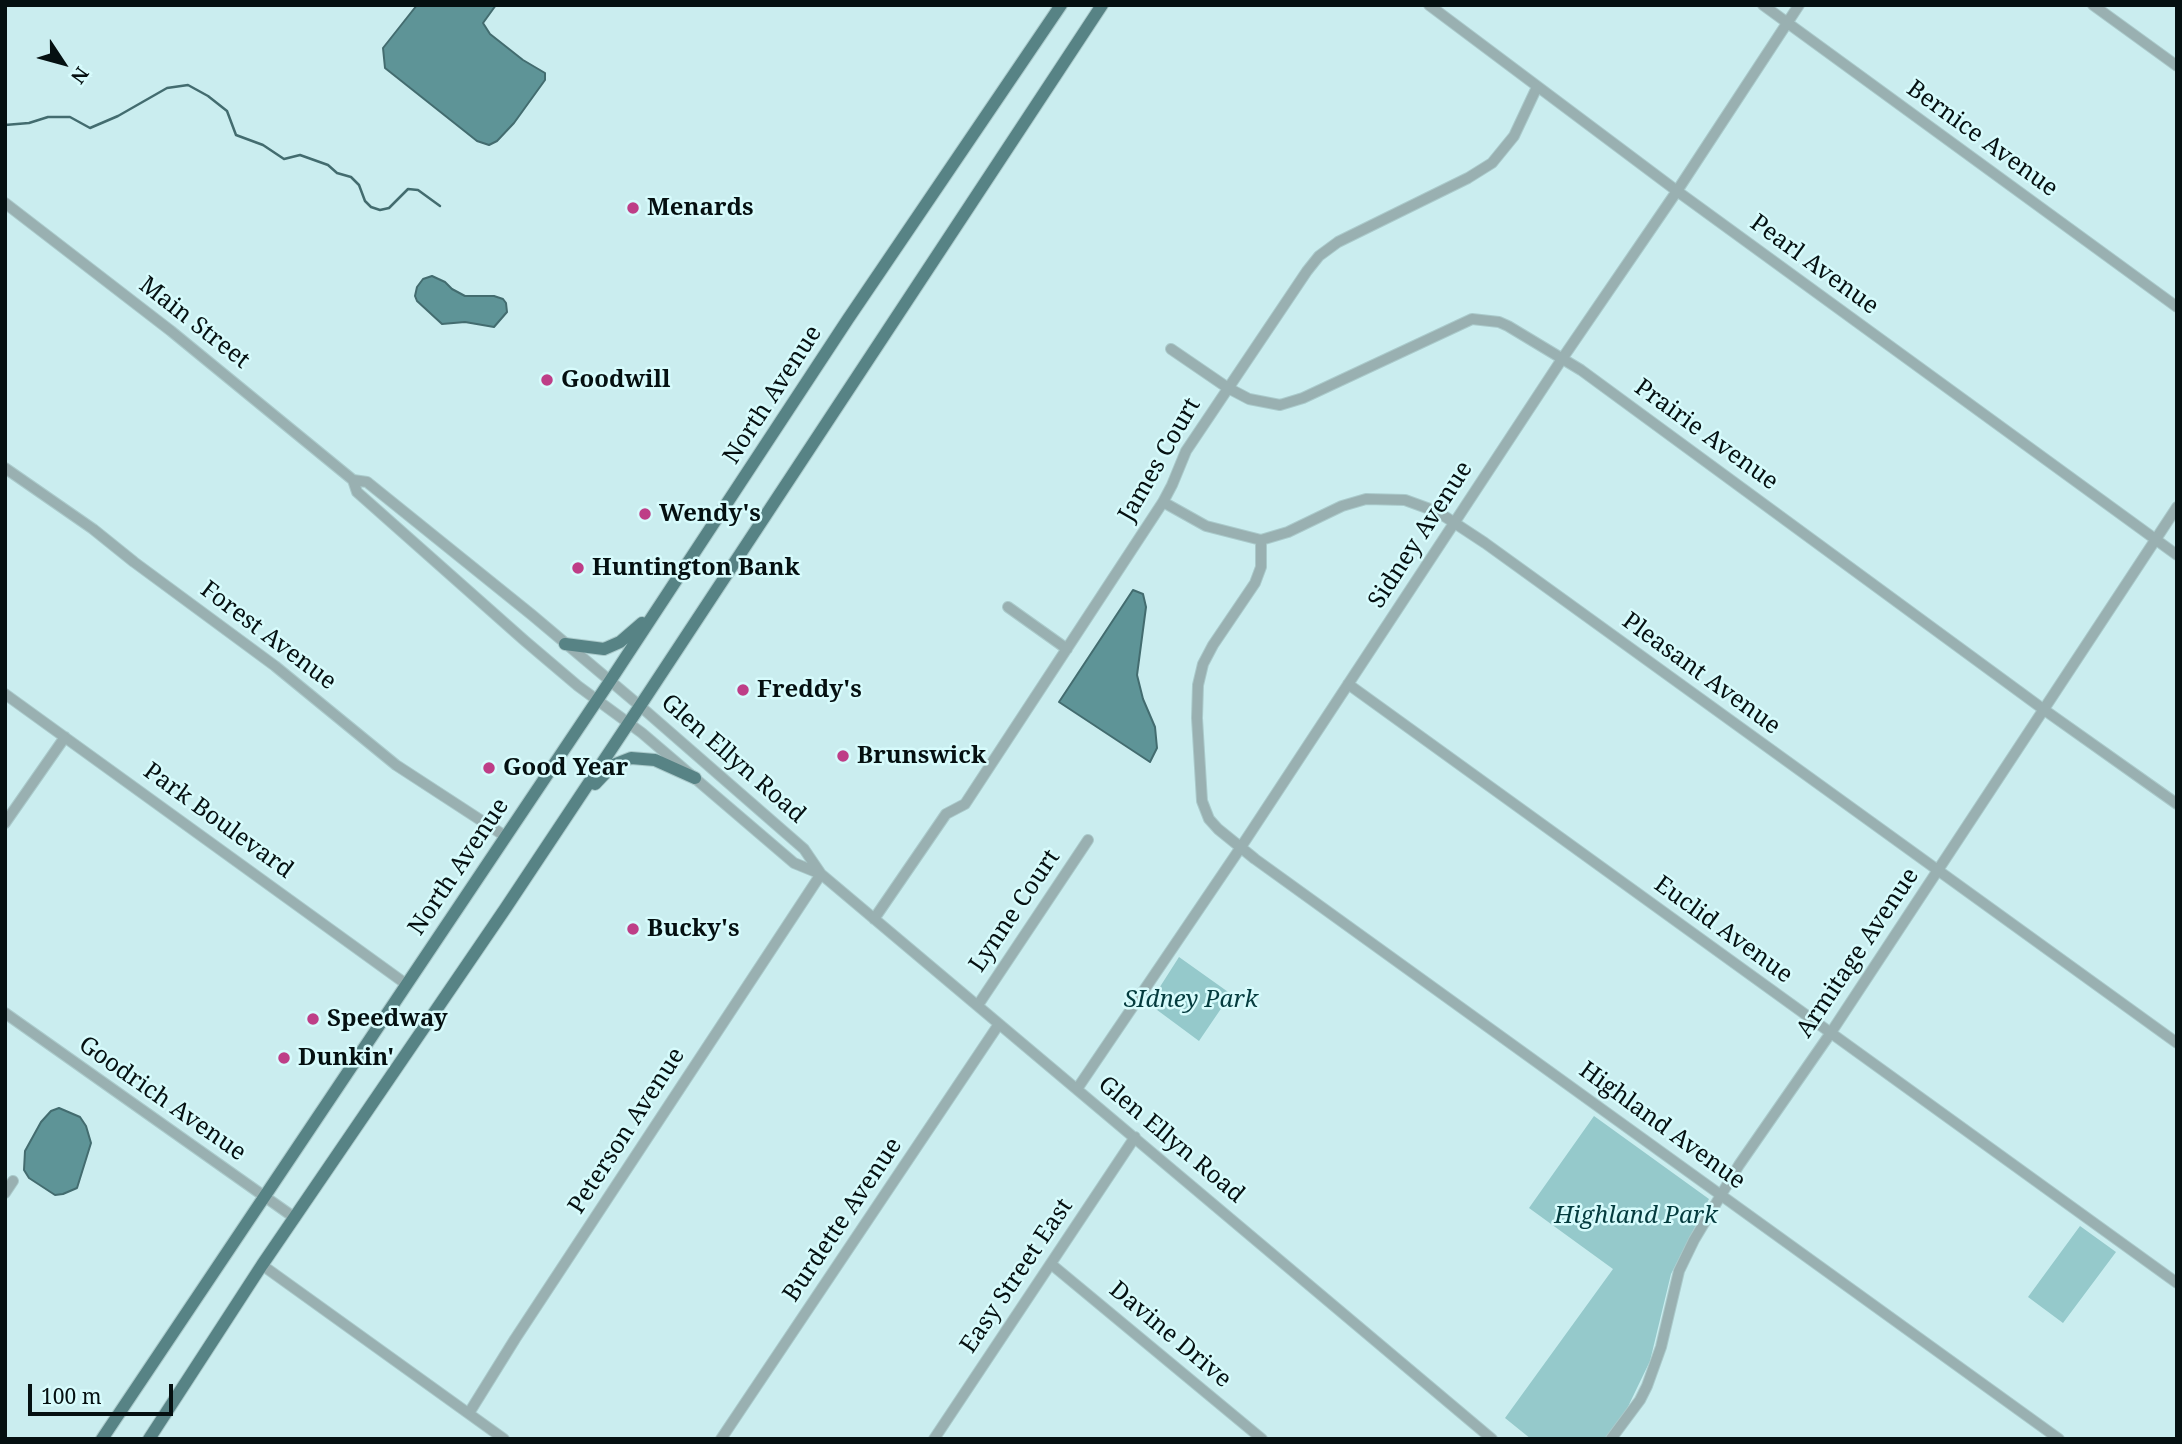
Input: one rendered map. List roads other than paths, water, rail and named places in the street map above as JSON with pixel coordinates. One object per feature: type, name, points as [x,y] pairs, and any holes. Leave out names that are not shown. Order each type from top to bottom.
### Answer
[{"type":"main road","name":"North Avenue","points":[[102,1439],[610,681],[848,319],[1061,5]]},
{"type":"main road","points":[[149,1439],[262,1265],[640,706],[1102,5]]},
{"type":"main road","points":[[565,644],[604,649],[620,642],[642,624],[665,596]]},
{"type":"main road","points":[[551,839],[613,765],[631,758],[655,760],[695,778]]},
{"type":"street","name":"Pearl Avenue","points":[[1429,5],[1677,191],[2177,555]]},
{"type":"street","name":"Bernice Avenue","points":[[1763,5],[2177,307]]},
{"type":"street","name":"Sidney Avenue","points":[[1077,1089],[1241,847],[1799,5]]},
{"type":"street","points":[[2093,5],[2177,66]]},
{"type":"street","name":"James Court","points":[[874,919],[946,814],[965,804],[1163,502],[1186,451],[1307,271],[1319,256],[1351,234],[1468,178],[1492,163],[1514,136],[1537,87]]},
{"type":"street","name":"Main Street","points":[[5,203],[164,326],[353,480],[367,482],[610,681]]},
{"type":"street","name":"Prairie Avenue","points":[[1171,349],[1228,388],[1260,402],[1280,405],[1303,398],[1472,319],[1499,322],[1508,326],[1581,370],[2177,804]]},
{"type":"street","name":"Forest Avenue","points":[[5,468],[275,666],[396,765],[505,836]]},
{"type":"street","name":"Main Street","points":[[353,480],[357,492],[525,641],[597,700]]},
{"type":"street","name":"Pleasant Avenue","points":[[1261,540],[1289,532],[1342,506],[1366,499],[1414,503],[1438,512],[1486,543],[1937,872],[2177,1043]]},
{"type":"street","points":[[1163,502],[1206,526],[1261,540]]},
{"type":"street","name":"Armitage Avenue","points":[[1611,1439],[1647,1386],[1661,1347],[1679,1271],[1694,1240],[1739,1165],[1830,1034],[2177,507]]},
{"type":"street","name":"Highland Avenue","points":[[1261,540],[1261,566],[1255,583],[1206,659],[1199,678],[1196,699],[1202,801],[1209,819],[1217,829],[2059,1439]]},
{"type":"street","points":[[1008,607],[1067,649]]},
{"type":"street","name":"Glen Ellyn Road","points":[[610,681],[804,849],[821,874],[1492,1439]]},
{"type":"street","name":"Euclid Avenue","points":[[1348,684],[2177,1283]]},
{"type":"street","name":"Park Boulevard","points":[[5,694],[406,984]]},
{"type":"street","name":"Glen Ellyn Road","points":[[597,700],[695,778],[793,863],[821,874]]},
{"type":"street","points":[[5,823],[65,737]]},
{"type":"street","name":"Lynne Court","points":[[978,1005],[1088,839]]},
{"type":"street","name":"Peterson Avenue","points":[[469,1413],[522,1328],[821,874]]},
{"type":"street","name":"Goodrich Avenue","points":[[5,1013],[295,1218]]},
{"type":"street","name":"Burdette Avenue","points":[[721,1439],[999,1024]]},
{"type":"street","name":"Easy Street East","points":[[934,1439],[1135,1137]]},
{"type":"street","points":[[5,1193],[13,1181]]},
{"type":"street","name":"Davine Drive","points":[[1051,1264],[1262,1439]]},
{"type":"street","points":[[262,1265],[505,1439]]},
{"type":"waterway","points":[[5,125],[29,123],[48,117],[70,117],[90,128],[118,116],[167,88],[188,85],[227,111],[236,135],[263,145],[284,159],[300,155],[351,177],[359,185],[365,201],[371,207],[380,210],[389,208],[408,189],[418,190],[440,206]]},
{"type":"place","name":"Menards","points":[[633,208]]},
{"type":"place","name":"Goodwill","points":[[547,380]]},
{"type":"place","name":"Wendy's","points":[[645,514]]},
{"type":"place","name":"Huntington Bank","points":[[578,568]]},
{"type":"place","name":"Freddy's","points":[[743,690]]},
{"type":"place","name":"Brunswick","points":[[843,756]]},
{"type":"place","name":"Good Year","points":[[489,768]]},
{"type":"place","name":"Bucky's","points":[[633,929]]},
{"type":"place","name":"Speedway","points":[[313,1019]]},
{"type":"place","name":"Dunkin'","points":[[284,1058]]},
{"type":"park label","name":"SIdney Park","points":[[1191,1000]]},
{"type":"park label","name":"Highland Park","points":[[1636,1216]]}]
